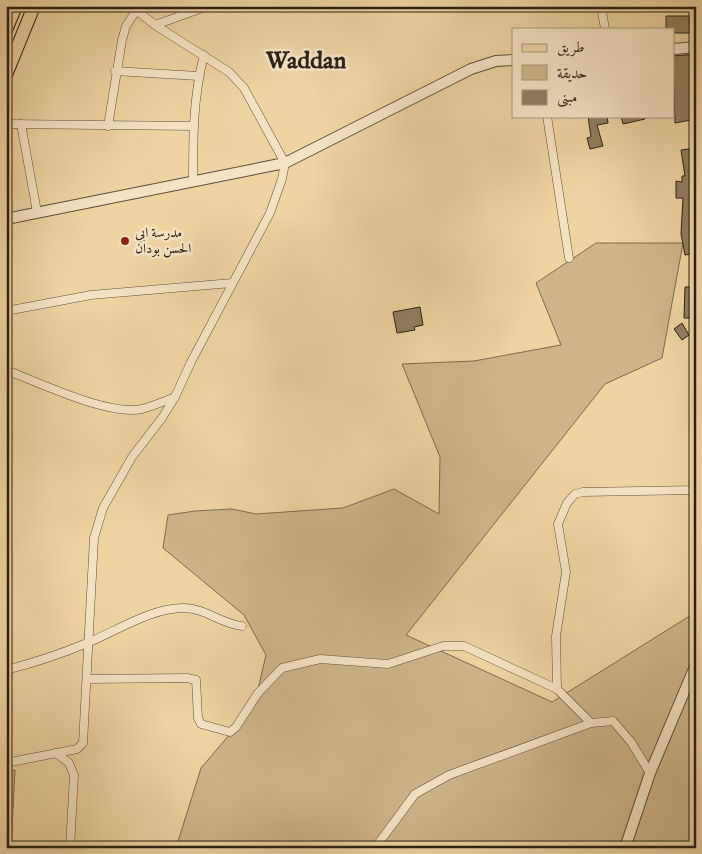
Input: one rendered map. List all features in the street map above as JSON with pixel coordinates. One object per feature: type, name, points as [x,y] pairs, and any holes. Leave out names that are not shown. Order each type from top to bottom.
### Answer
[{"type":"main road","points":[[7,22],[16,6]]},
{"type":"main road","points":[[6,75],[34,6]]},
{"type":"street","points":[[155,25],[208,6]]},
{"type":"street","points":[[601,6],[605,28]]},
{"type":"street","points":[[6,763],[77,749],[83,743],[88,680],[87,643],[94,538],[103,508],[132,457],[162,418],[175,397],[232,283],[270,213],[285,163],[244,88],[229,72],[155,25],[134,9],[126,26],[115,71],[108,126]]},
{"type":"street","points":[[674,49],[696,47]]},
{"type":"street","points":[[193,182],[193,126],[198,76],[204,55]]},
{"type":"street","points":[[6,219],[285,163],[471,69],[496,61],[512,60]]},
{"type":"street","points":[[115,71],[198,76]]},
{"type":"street","points":[[547,118],[569,258]]},
{"type":"street","points":[[6,124],[193,126]]},
{"type":"street","points":[[21,124],[37,212]]},
{"type":"street","points":[[6,311],[91,294],[232,283]]},
{"type":"street","points":[[6,370],[100,405],[118,408],[141,409],[175,397]]},
{"type":"street","points":[[557,689],[556,636],[566,572],[558,524],[566,503],[575,494],[583,492],[696,490]]},
{"type":"street","points":[[6,670],[87,643],[153,614],[185,608],[200,611],[230,625],[242,626]]},
{"type":"street","points":[[88,680],[187,678],[196,680],[198,718],[201,724],[230,732],[236,727],[258,693],[282,668],[320,659],[388,664],[443,646],[464,646],[557,689],[591,723]]},
{"type":"street","points":[[626,848],[650,773],[696,664]]},
{"type":"street","points":[[375,848],[416,794],[449,775],[591,723],[613,721],[631,742],[650,773]]},
{"type":"street","points":[[56,753],[68,763],[74,775],[70,848]]},
{"type":"green space","points":[[596,243],[683,243],[662,358],[605,384],[406,635],[552,702],[696,612],[696,848],[176,848],[201,768],[254,706],[266,655],[244,615],[163,548],[168,515],[232,509],[256,514],[343,508],[394,489],[439,514],[440,457],[402,364],[474,361],[561,345],[536,283]]},
{"type":"green space","points":[[15,770],[11,848],[6,848],[6,771]]},
{"type":"building","points":[[666,16],[690,16],[690,33],[674,33],[674,28],[666,28]]},
{"type":"building","points":[[696,54],[696,119],[675,123],[674,90],[674,56]]},
{"type":"building","points":[[588,118],[607,118],[608,123],[597,125],[603,146],[590,149],[587,138],[591,137]]},
{"type":"building","points":[[622,118],[645,119],[623,124]]},
{"type":"building","points":[[696,148],[696,253],[685,255],[681,234],[683,198],[676,198],[676,181],[682,182],[682,176],[685,176],[681,150]]},
{"type":"building","points":[[685,287],[694,287],[693,309],[696,309],[696,318],[684,318]]},
{"type":"building","points":[[420,307],[423,325],[414,327],[415,330],[397,333],[393,312]]},
{"type":"building","points":[[682,323],[689,335],[682,340],[674,329]]},
{"type":"place","name":"مدرسة ابي الحسن بودان","points":[[125,241]]},
{"type":"district","name":"Waddan","points":[[306,61]]}]
